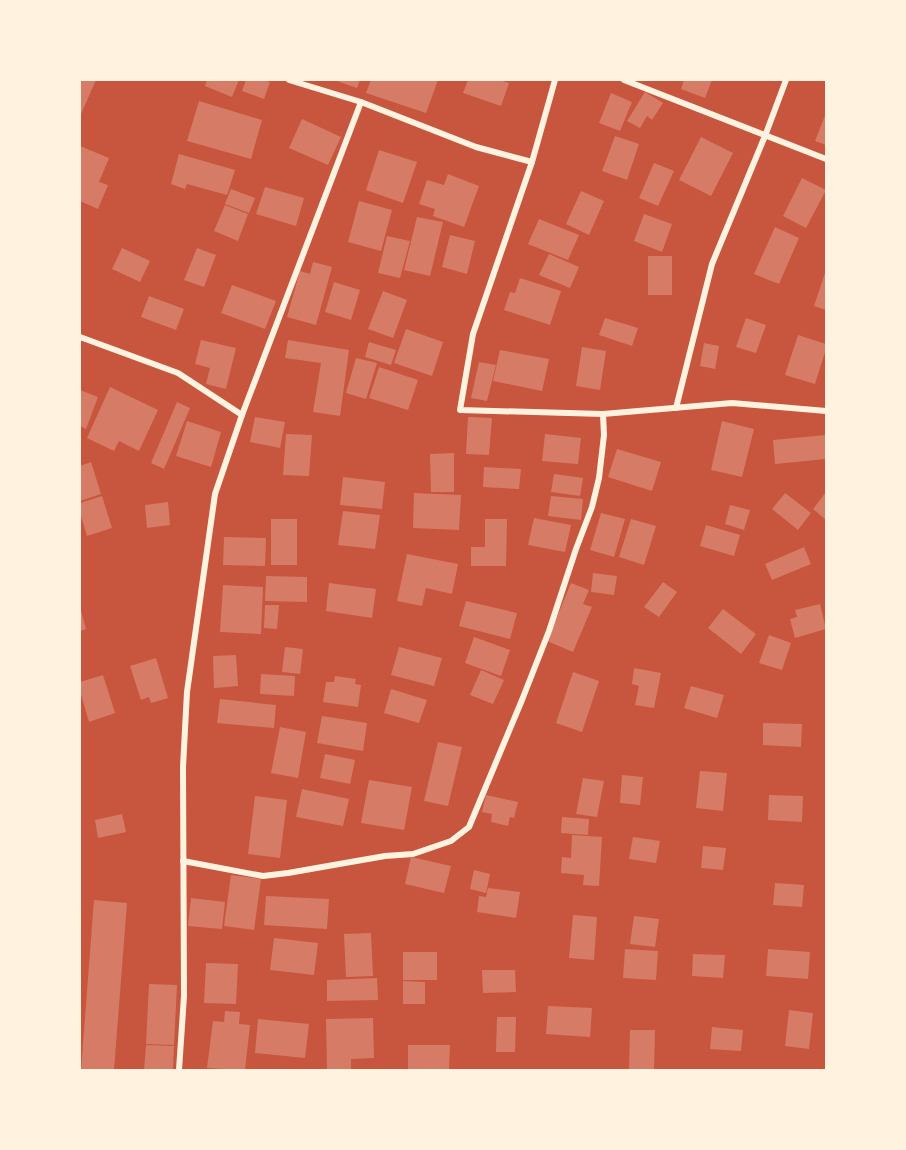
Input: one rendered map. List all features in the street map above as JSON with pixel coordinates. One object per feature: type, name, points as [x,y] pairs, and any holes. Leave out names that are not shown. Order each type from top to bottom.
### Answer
[{"type":"street","points":[[289,80],[361,102],[476,147],[532,162]]},
{"type":"street","points":[[555,80],[532,162],[472,334],[460,410],[603,414],[732,403],[826,411]]},
{"type":"street","points":[[624,80],[826,159]]},
{"type":"street","points":[[676,408],[712,264],[786,80]]},
{"type":"street","points":[[179,1071],[184,996],[183,767],[187,692],[215,494],[242,415],[361,102]]},
{"type":"street","points":[[80,337],[178,373],[242,415]]},
{"type":"street","points":[[183,861],[262,876],[288,873],[385,856],[413,854],[451,841],[469,826],[549,631],[592,507],[599,478],[604,435],[603,414]]},
{"type":"building","points":[[80,80],[96,80],[81,114],[80,113]]},
{"type":"building","points":[[207,80],[239,80],[232,97],[205,86]]},
{"type":"building","points":[[246,80],[270,82],[264,99],[242,91]]},
{"type":"building","points":[[334,80],[360,80],[357,88]]},
{"type":"building","points":[[371,80],[438,80],[426,113],[366,93]]},
{"type":"building","points":[[468,80],[499,80],[509,83],[501,106],[463,93]]},
{"type":"building","points":[[684,80],[712,80],[705,98],[681,89]]},
{"type":"building","points":[[645,92],[663,103],[652,120],[647,116],[640,128],[627,121]]},
{"type":"building","points":[[611,93],[632,102],[620,131],[599,123]]},
{"type":"building","points":[[199,101],[262,120],[251,159],[187,141]]},
{"type":"building","points":[[826,113],[826,145],[815,141]]},
{"type":"building","points":[[302,119],[341,137],[328,165],[289,148]]},
{"type":"building","points":[[615,136],[639,144],[627,180],[602,171]]},
{"type":"building","points":[[701,137],[733,153],[711,196],[679,180]]},
{"type":"building","points":[[80,146],[109,158],[99,182],[108,185],[98,209],[80,201]]},
{"type":"building","points":[[379,150],[417,162],[403,203],[366,190]]},
{"type":"building","points":[[179,154],[235,170],[227,195],[187,184],[185,189],[171,184]]},
{"type":"building","points":[[654,163],[674,171],[658,206],[639,198]]},
{"type":"building","points":[[448,174],[479,186],[464,227],[433,216],[435,209],[419,204],[427,180],[444,185]]},
{"type":"building","points":[[802,178],[826,190],[806,228],[783,216]]},
{"type":"building","points":[[265,187],[304,198],[296,226],[256,214]]},
{"type":"building","points":[[231,189],[255,198],[249,213],[225,204]]},
{"type":"building","points":[[581,191],[604,201],[589,235],[566,224]]},
{"type":"building","points":[[359,201],[392,210],[381,251],[348,242]]},
{"type":"building","points":[[225,205],[248,214],[238,241],[214,231]]},
{"type":"building","points":[[644,214],[672,224],[662,252],[634,241]]},
{"type":"building","points":[[417,217],[443,222],[430,276],[404,270]]},
{"type":"building","points":[[539,219],[579,235],[568,260],[528,244]]},
{"type":"building","points":[[775,227],[799,238],[779,284],[754,274]]},
{"type":"building","points":[[450,235],[475,241],[467,274],[442,267]]},
{"type":"building","points":[[387,236],[410,241],[400,278],[378,273]]},
{"type":"building","points":[[122,248],[150,261],[140,282],[112,269]]},
{"type":"building","points":[[197,248],[216,255],[204,287],[184,280]]},
{"type":"building","points":[[549,254],[579,267],[570,288],[539,275]]},
{"type":"building","points":[[648,256],[672,256],[672,295],[648,295]]},
{"type":"building","points":[[313,262],[332,267],[316,325],[287,317],[300,271],[310,274]]},
{"type":"building","points":[[826,270],[826,310],[814,306]]},
{"type":"building","points":[[520,278],[561,291],[550,325],[504,310],[510,292],[515,293]]},
{"type":"building","points":[[334,282],[360,290],[351,320],[325,312]]},
{"type":"building","points":[[232,285],[276,301],[265,329],[221,313]]},
{"type":"building","points":[[383,291],[407,300],[393,338],[368,329]]},
{"type":"building","points":[[149,296],[184,309],[176,330],[141,317]]},
{"type":"building","points":[[605,318],[638,328],[632,346],[599,335]]},
{"type":"building","points":[[746,318],[766,325],[756,353],[736,347]]},
{"type":"building","points":[[406,329],[443,342],[432,376],[394,363]]},
{"type":"building","points":[[798,335],[826,344],[815,384],[785,375]]},
{"type":"building","points":[[201,340],[236,348],[226,389],[206,384],[210,368],[195,364]]},
{"type":"building","points":[[288,340],[349,350],[340,416],[313,412],[321,363],[285,358]]},
{"type":"building","points":[[369,342],[396,350],[391,365],[365,357]]},
{"type":"building","points":[[704,343],[719,346],[715,369],[700,366]]},
{"type":"building","points":[[582,347],[606,351],[600,390],[576,386]]},
{"type":"building","points":[[500,350],[549,359],[542,391],[493,381]]},
{"type":"building","points":[[356,358],[377,363],[366,399],[346,393]]},
{"type":"building","points":[[479,362],[496,365],[487,401],[471,398]]},
{"type":"building","points":[[379,367],[418,380],[408,410],[369,398]]},
{"type":"building","points":[[110,387],[158,410],[139,451],[119,441],[114,451],[87,438]]},
{"type":"building","points":[[80,390],[98,397],[86,429],[80,426]]},
{"type":"building","points":[[177,402],[190,408],[164,469],[151,463]]},
{"type":"building","points":[[255,417],[285,422],[280,448],[250,442]]},
{"type":"building","points":[[468,417],[492,418],[489,455],[466,454]]},
{"type":"building","points":[[187,421],[221,432],[211,467],[176,456]]},
{"type":"building","points":[[722,421],[754,429],[742,477],[711,470]]},
{"type":"building","points":[[286,434],[312,435],[309,476],[283,475]]},
{"type":"building","points":[[545,434],[581,438],[578,464],[542,461]]},
{"type":"building","points":[[826,435],[826,459],[775,464],[773,440]]},
{"type":"building","points":[[617,449],[661,462],[652,491],[608,477]]},
{"type":"building","points":[[454,453],[454,492],[431,492],[430,454]]},
{"type":"building","points":[[91,462],[101,494],[80,501],[80,466]]},
{"type":"building","points":[[484,467],[521,469],[519,489],[483,487]]},
{"type":"building","points":[[554,474],[583,478],[580,496],[551,492]]},
{"type":"building","points":[[343,477],[385,482],[382,509],[340,505]]},
{"type":"building","points":[[826,492],[826,520],[813,509]]},
{"type":"building","points":[[414,493],[461,495],[459,530],[413,528]]},
{"type":"building","points":[[785,493],[811,513],[798,530],[772,509]]},
{"type":"building","points":[[102,496],[112,528],[87,536],[80,513],[80,503]]},
{"type":"building","points":[[551,496],[583,499],[581,520],[548,516]]},
{"type":"building","points":[[168,502],[170,525],[147,528],[145,505]]},
{"type":"building","points":[[730,505],[750,510],[744,530],[725,524]]},
{"type":"building","points":[[343,511],[380,515],[375,549],[338,545]]},
{"type":"building","points":[[601,513],[625,519],[614,557],[590,550]]},
{"type":"building","points":[[534,518],[571,525],[565,552],[528,545]]},
{"type":"building","points":[[271,519],[297,519],[297,565],[271,565]]},
{"type":"building","points":[[485,519],[507,519],[506,566],[471,566],[471,547],[485,547]]},
{"type":"building","points":[[631,519],[656,526],[644,565],[619,557]]},
{"type":"building","points":[[706,525],[740,535],[734,556],[700,546]]},
{"type":"building","points":[[224,537],[266,538],[265,566],[223,565]]},
{"type":"building","points":[[804,547],[811,564],[772,580],[765,564]]},
{"type":"building","points":[[407,554],[458,564],[452,594],[426,588],[422,606],[397,601]]},
{"type":"building","points":[[593,573],[617,576],[614,595],[591,592]]},
{"type":"building","points":[[266,576],[307,577],[307,602],[265,601]]},
{"type":"building","points":[[663,582],[677,592],[659,617],[644,607]]},
{"type":"building","points":[[329,583],[376,589],[372,618],[326,611]]},
{"type":"building","points":[[571,583],[589,590],[583,604],[592,607],[573,652],[547,641]]},
{"type":"building","points":[[223,585],[263,587],[261,634],[220,632]]},
{"type":"building","points":[[466,601],[517,613],[510,639],[459,626]]},
{"type":"building","points":[[820,604],[826,629],[795,638],[790,619],[797,617],[795,610]]},
{"type":"building","points":[[265,605],[279,605],[277,629],[264,628]]},
{"type":"building","points":[[80,607],[86,629],[80,631]]},
{"type":"building","points":[[723,609],[756,634],[741,654],[708,628]]},
{"type":"building","points":[[769,635],[791,643],[782,670],[759,663]]},
{"type":"building","points":[[474,637],[510,650],[501,676],[465,663]]},
{"type":"building","points":[[285,647],[303,649],[300,674],[282,672]]},
{"type":"building","points":[[399,647],[442,658],[434,686],[391,675]]},
{"type":"building","points":[[236,655],[238,686],[214,688],[213,656]]},
{"type":"building","points":[[156,658],[168,698],[151,703],[149,697],[141,700],[130,666]]},
{"type":"building","points":[[634,668],[661,673],[654,708],[635,705],[639,686],[632,684]]},
{"type":"building","points":[[481,670],[504,680],[493,704],[470,695]]},
{"type":"building","points":[[573,672],[599,681],[582,732],[556,723]]},
{"type":"building","points":[[261,674],[295,676],[294,696],[260,694]]},
{"type":"building","points":[[103,675],[115,713],[89,722],[80,691],[80,682]]},
{"type":"building","points":[[335,676],[356,679],[355,684],[361,685],[358,707],[323,702],[326,682],[334,682]]},
{"type":"building","points":[[691,686],[724,695],[717,718],[684,708]]},
{"type":"building","points":[[391,689],[427,700],[419,723],[384,713]]},
{"type":"building","points":[[220,699],[276,705],[274,728],[217,723]]},
{"type":"building","points":[[322,716],[367,723],[363,751],[317,743]]},
{"type":"building","points":[[763,723],[802,724],[801,747],[763,745]]},
{"type":"building","points":[[280,727],[306,732],[298,778],[271,773]]},
{"type":"building","points":[[438,742],[462,747],[448,806],[424,801]]},
{"type":"building","points":[[325,754],[355,760],[350,784],[320,778]]},
{"type":"building","points":[[700,771],[727,773],[723,811],[696,808]]},
{"type":"building","points":[[622,775],[643,777],[640,805],[620,803]]},
{"type":"building","points":[[583,778],[604,781],[597,817],[576,814]]},
{"type":"building","points":[[369,780],[412,787],[404,830],[361,823]]},
{"type":"building","points":[[302,789],[349,799],[343,826],[296,817]]},
{"type":"building","points":[[486,795],[518,802],[514,818],[510,817],[508,826],[491,822],[492,814],[482,812]]},
{"type":"building","points":[[769,795],[803,796],[802,822],[768,820]]},
{"type":"building","points":[[255,796],[287,800],[280,858],[248,854]]},
{"type":"building","points":[[122,814],[126,832],[98,838],[95,820]]},
{"type":"building","points":[[562,817],[589,819],[588,835],[561,833]]},
{"type":"building","points":[[572,835],[602,837],[599,886],[583,885],[584,875],[561,873],[562,857],[571,858]]},
{"type":"building","points":[[633,837],[660,841],[656,863],[629,859]]},
{"type":"building","points":[[703,846],[726,848],[723,870],[701,868]]},
{"type":"building","points":[[411,857],[451,866],[444,893],[405,884]]},
{"type":"building","points":[[474,870],[490,874],[486,893],[470,889]]},
{"type":"building","points":[[231,875],[261,879],[254,930],[224,926]]},
{"type":"building","points":[[775,883],[804,885],[802,907],[773,905]]},
{"type":"building","points":[[488,888],[520,892],[516,918],[477,912],[479,896],[486,897]]},
{"type":"building","points":[[266,896],[329,899],[327,929],[264,925]]},
{"type":"building","points":[[191,898],[225,902],[222,929],[188,926]]},
{"type":"building","points":[[94,900],[127,903],[114,1070],[81,1070]]},
{"type":"building","points":[[573,915],[597,917],[594,960],[569,958]]},
{"type":"building","points":[[634,916],[659,919],[655,947],[630,944]]},
{"type":"building","points":[[371,933],[373,976],[346,977],[344,934]]},
{"type":"building","points":[[274,938],[318,943],[314,975],[270,970]]},
{"type":"building","points":[[625,949],[658,951],[656,980],[623,978]]},
{"type":"building","points":[[768,949],[810,952],[808,979],[766,976]]},
{"type":"building","points":[[403,952],[437,952],[437,980],[403,980]]},
{"type":"building","points":[[693,954],[725,955],[723,978],[692,976]]},
{"type":"building","points":[[206,963],[238,964],[236,1004],[204,1003]]},
{"type":"building","points":[[482,970],[515,970],[516,992],[483,993]]},
{"type":"building","points":[[377,978],[378,1000],[327,1001],[327,980]]},
{"type":"building","points":[[403,981],[425,982],[425,1004],[403,1004]]},
{"type":"building","points":[[149,984],[177,985],[174,1045],[146,1044]]},
{"type":"building","points":[[548,1006],[592,1008],[590,1037],[546,1034]]},
{"type":"building","points":[[789,1010],[813,1013],[809,1049],[785,1046]]},
{"type":"building","points":[[225,1011],[240,1012],[239,1024],[250,1025],[245,1070],[207,1068],[213,1021],[224,1022]]},
{"type":"building","points":[[497,1017],[516,1017],[515,1052],[496,1052]]},
{"type":"building","points":[[373,1018],[374,1058],[351,1059],[351,1070],[327,1070],[326,1019]]},
{"type":"building","points":[[258,1019],[309,1024],[305,1058],[255,1053]]},
{"type":"building","points":[[712,1027],[743,1030],[741,1051],[710,1049]]},
{"type":"building","points":[[630,1030],[655,1030],[654,1070],[629,1070]]},
{"type":"building","points":[[146,1045],[174,1046],[173,1070],[144,1070]]},
{"type":"building","points":[[408,1045],[450,1045],[449,1070],[408,1070]]}]
